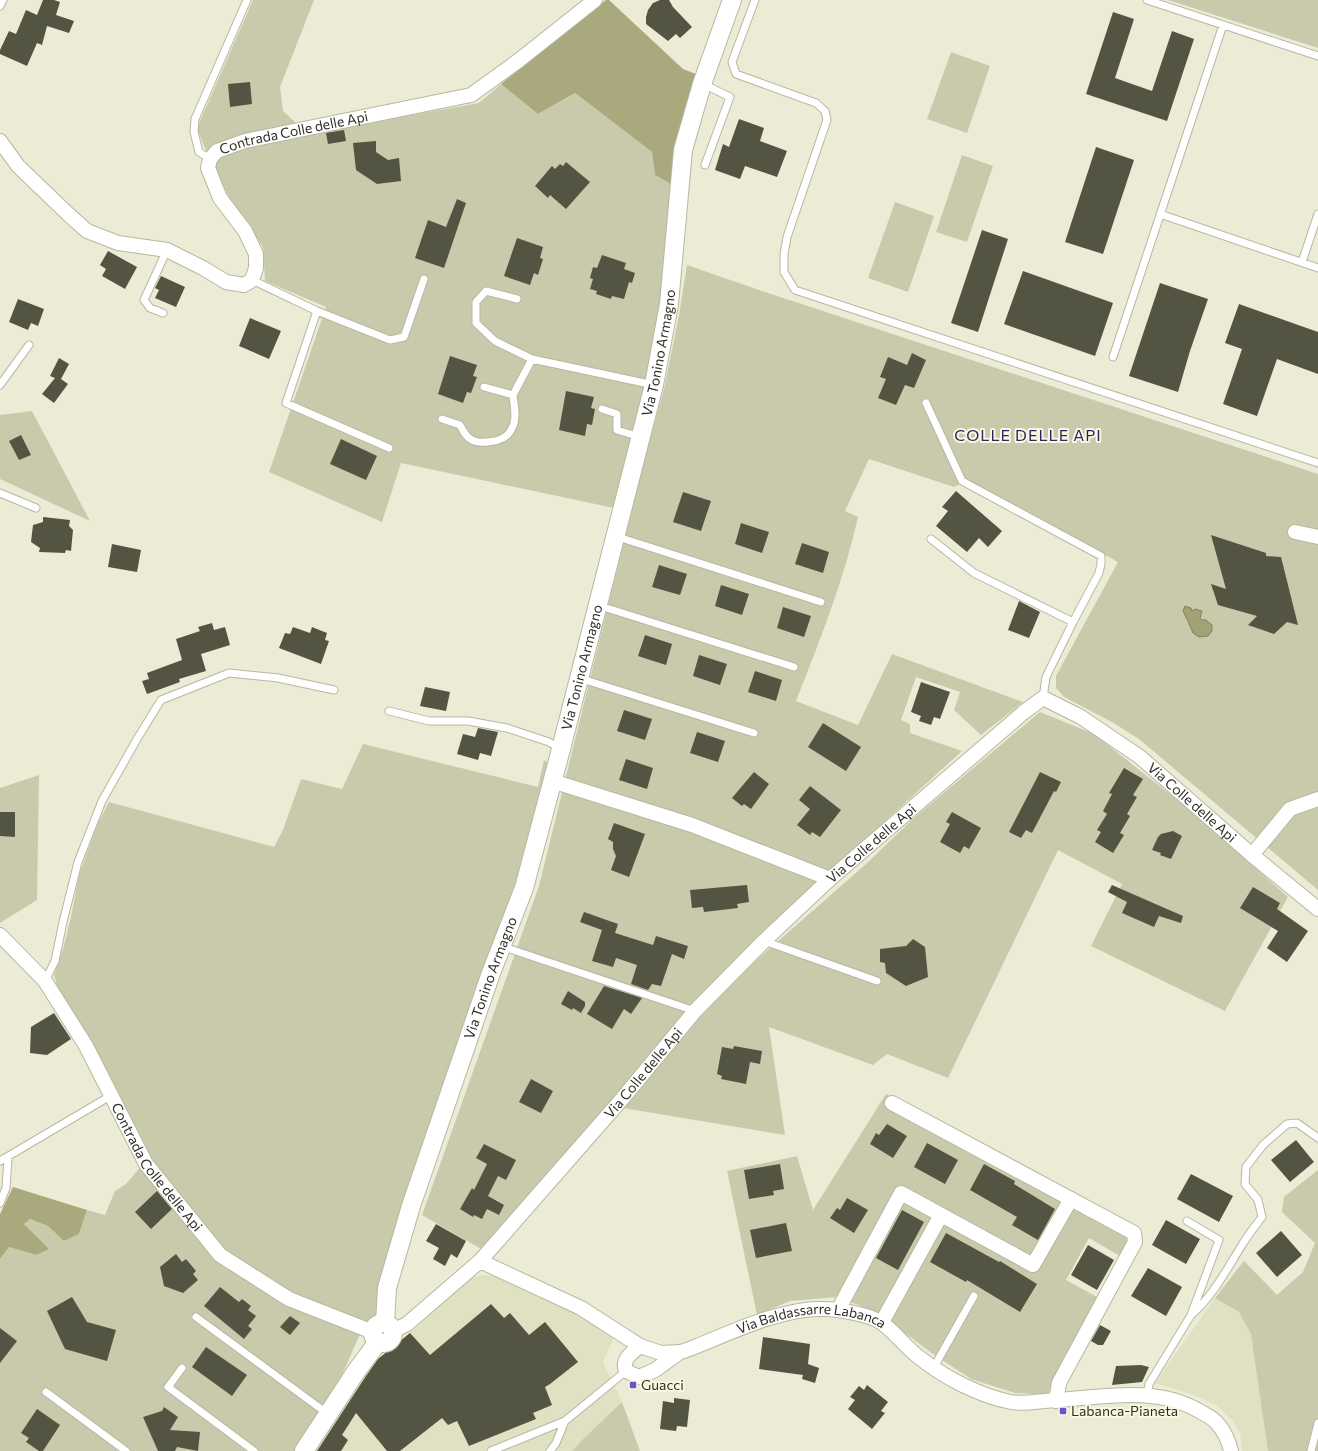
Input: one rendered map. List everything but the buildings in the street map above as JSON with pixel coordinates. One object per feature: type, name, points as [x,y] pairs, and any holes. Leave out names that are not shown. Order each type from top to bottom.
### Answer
[{"type":"street","name":"Contrada Colle delle Api","points":[[252,280],[256,268],[256,254],[245,231],[220,198],[208,168],[210,159],[217,151],[245,141],[471,95],[518,61],[595,0]]},
{"type":"street","name":"Via Tonino Armagno","points":[[382,1332],[387,1288],[410,1206],[491,973],[524,888],[561,750],[654,385],[669,304],[683,150],[702,84],[732,0]]},
{"type":"street","points":[[0,142],[18,166],[88,232],[118,243],[167,250],[203,268],[226,282],[244,285],[252,280]]},
{"type":"street","points":[[1295,532],[1318,538]]},
{"type":"street","name":"Via Colle delle Api","points":[[480,1261],[622,1099],[695,1011],[764,941],[830,880],[1024,712],[1043,698],[1081,717],[1140,757],[1252,855],[1318,909]]},
{"type":"street","points":[[552,782],[692,825],[830,880]]},
{"type":"street","points":[[1252,855],[1290,809],[1318,799]]},
{"type":"street","name":"Contrada Colle delle Api","points":[[0,935],[45,981],[86,1046],[146,1164],[220,1255],[288,1299],[382,1332]]},
{"type":"street","points":[[892,1103],[1134,1233],[1136,1242],[1059,1383],[1056,1401]]},
{"type":"street","points":[[838,1310],[901,1193],[1033,1266],[1071,1199]]},
{"type":"street","points":[[882,1322],[941,1215]]},
{"type":"street","points":[[304,1451],[382,1332],[407,1324],[480,1261]]},
{"type":"street","name":"Via Baldassarre Labanca","points":[[480,1261],[581,1308],[640,1346],[661,1353],[681,1352],[796,1310],[838,1310],[858,1314],[882,1322],[919,1358],[965,1387],[1012,1403],[1056,1401],[1108,1396],[1147,1395],[1177,1401],[1196,1409],[1216,1421],[1229,1443],[1231,1451]]},
{"type":"street","points":[[640,1346],[625,1360],[624,1366],[626,1371],[639,1377],[655,1370],[681,1352]]},
{"type":"lane","points":[[0,6],[3,0]]},
{"type":"lane","points":[[210,159],[199,152],[194,132],[195,119],[247,0]]},
{"type":"lane","points":[[755,0],[732,62],[736,74],[816,103],[825,111],[827,120],[787,237],[784,254],[784,272],[795,290],[1318,463]]},
{"type":"lane","points":[[1147,0],[1318,56]]},
{"type":"lane","points":[[1114,357],[1223,25]]},
{"type":"lane","points":[[702,84],[730,97],[705,165]]},
{"type":"lane","points":[[1160,214],[1318,268]]},
{"type":"lane","points":[[1302,262],[1318,214]]},
{"type":"lane","points":[[163,313],[150,308],[144,300],[167,250]]},
{"type":"lane","points":[[252,280],[317,311],[390,340],[404,337],[424,279]]},
{"type":"lane","points":[[517,299],[486,291],[476,302],[476,323],[495,341],[532,359],[654,385]]},
{"type":"lane","points":[[317,311],[286,403],[389,448]]},
{"type":"lane","points":[[0,385],[29,345]]},
{"type":"lane","points":[[442,419],[460,425],[472,441],[482,443],[503,438],[510,432],[514,425],[515,414],[513,395],[532,359]]},
{"type":"lane","points":[[484,387],[513,395]]},
{"type":"lane","points":[[926,402],[962,481],[1101,556],[1101,564],[1098,574],[1046,677],[1043,698]]},
{"type":"lane","points":[[602,409],[617,414],[617,430],[641,437]]},
{"type":"lane","points":[[0,493],[36,508]]},
{"type":"lane","points":[[615,536],[820,602]]},
{"type":"lane","points":[[931,539],[974,573],[1073,622]]},
{"type":"lane","points":[[597,605],[794,667]]},
{"type":"lane","points":[[45,981],[55,961],[78,862],[102,801],[161,700],[229,673],[278,678],[334,690]]},
{"type":"lane","points":[[579,678],[754,733]]},
{"type":"lane","points":[[390,711],[430,721],[468,720],[508,728],[549,742],[561,750]]},
{"type":"lane","points":[[764,941],[877,981]]},
{"type":"lane","points":[[501,946],[695,1011]]},
{"type":"lane","points":[[0,1161],[112,1095]]},
{"type":"lane","points":[[1191,1315],[1201,1306],[1217,1285],[1243,1243],[1262,1217],[1258,1200],[1245,1184],[1246,1167],[1263,1145],[1287,1124],[1298,1123],[1318,1138]]},
{"type":"lane","points":[[0,1203],[6,1188],[8,1157]]},
{"type":"lane","points":[[1147,1395],[1149,1384],[1191,1315],[1219,1240],[1187,1221]]},
{"type":"lane","points":[[934,1367],[974,1296]]},
{"type":"lane","points":[[196,1317],[328,1415]]},
{"type":"lane","points":[[182,1368],[168,1387],[254,1451]]},
{"type":"lane","points":[[491,1451],[565,1421],[626,1371]]},
{"type":"lane","points":[[46,1392],[126,1451]]},
{"type":"lane","points":[[550,1451],[556,1443],[565,1421]]},
{"type":"lane","points":[[1311,1451],[1318,1423]]},
{"type":"shaded area","points":[[253,0],[314,0],[280,87],[283,111],[295,122],[295,136],[479,103],[501,84],[538,114],[575,93],[652,152],[655,175],[671,184],[660,313],[644,392],[614,508],[401,463],[382,522],[269,472],[326,307],[265,281],[263,247],[231,201],[204,146],[197,128]]},
{"type":"shaded area","points":[[606,0],[609,0],[683,69],[696,74],[675,156],[671,184],[655,175],[652,152],[575,93],[538,114],[501,84]]},
{"type":"shaded area","points":[[1168,0],[1318,0],[1318,48]]},
{"type":"shaded area","points":[[951,52],[990,66],[967,133],[927,119]]},
{"type":"shaded area","points":[[962,155],[993,166],[967,242],[936,232]]},
{"type":"shaded area","points":[[895,202],[934,216],[908,292],[868,278]]},
{"type":"shaded area","points":[[687,265],[1318,474],[1318,890],[1139,739],[1112,722],[1064,697],[1056,688],[1056,676],[1118,562],[968,480],[954,487],[869,459],[845,511],[858,517],[846,564],[839,587],[796,701],[858,725],[892,654],[1023,702],[981,735],[954,710],[960,692],[916,677],[901,720],[910,724],[910,733],[962,751],[760,935],[696,1002],[483,1250],[422,1215],[539,886],[640,476],[664,389],[679,315]],"holes":[[[1183,611],[1192,611],[1202,620],[1193,633]]]},
{"type":"shaded area","points":[[32,411],[90,521],[0,479],[0,415]]},
{"type":"shaded area","points":[[1185,606],[1191,608],[1192,611],[1195,609],[1202,611],[1200,618],[1202,620],[1206,620],[1212,625],[1212,631],[1208,636],[1199,637],[1193,633],[1183,611]]},
{"type":"shaded area","points":[[1040,712],[1094,734],[1191,811],[1288,897],[1225,1011],[1091,946],[1122,884],[1058,850],[948,1078],[887,1054],[873,1065],[769,1027],[785,1135],[623,1108],[701,1014],[759,958],[866,864],[915,817]]},
{"type":"shaded area","points":[[363,744],[538,787],[544,760],[551,765],[520,880],[481,980],[410,1182],[380,1280],[376,1316],[369,1325],[289,1291],[223,1249],[151,1162],[90,1042],[57,985],[54,975],[63,949],[71,917],[79,875],[98,823],[109,802],[274,847],[283,830],[301,779],[342,789]]},
{"type":"shaded area","points":[[39,775],[37,900],[0,923],[0,788]]},
{"type":"shaded area","points":[[886,1094],[1136,1226],[1120,1256],[1089,1238],[1066,1280],[1097,1297],[1048,1395],[1015,1393],[971,1379],[933,1354],[878,1313],[838,1297],[790,1301],[757,1315],[727,1171],[797,1156],[813,1210]]},
{"type":"shaded area","points":[[143,1164],[219,1256],[360,1334],[339,1382],[294,1451],[0,1451],[0,1259],[9,1247],[36,1255],[48,1249],[24,1224],[30,1219],[48,1226],[64,1241],[79,1234],[87,1210],[105,1215],[115,1191],[126,1184]]},
{"type":"shaded area","points":[[1318,1170],[1318,1451],[1242,1451],[1240,1433],[1233,1421],[1216,1405],[1194,1395],[1155,1383],[1215,1298],[1244,1261],[1277,1295],[1303,1272],[1315,1243],[1282,1212],[1284,1197]]},
{"type":"shaded area","points":[[1318,1170],[1318,1451],[1268,1451],[1251,1334],[1239,1312],[1215,1298],[1244,1261],[1277,1295],[1303,1272],[1315,1243],[1282,1212],[1284,1197]]},
{"type":"shaded area","points":[[13,1187],[87,1210],[79,1234],[64,1241],[48,1226],[30,1219],[24,1224],[49,1249],[36,1255],[9,1247],[0,1259],[0,1214]]},
{"type":"shaded area","points":[[484,1275],[497,1276],[580,1313],[615,1335],[603,1362],[622,1402],[572,1451],[311,1451],[361,1373],[410,1333],[472,1277]]},
{"type":"shaded area","points":[[622,1402],[640,1451],[572,1451],[581,1441]]},
{"type":"place","name":"Guacci","points":[[633,1385]]},
{"type":"place","name":"Labanca-Pianeta","points":[[1063,1411]]},
{"type":"district","name":"COLLE DELLE API","points":[[1028,435]]}]
